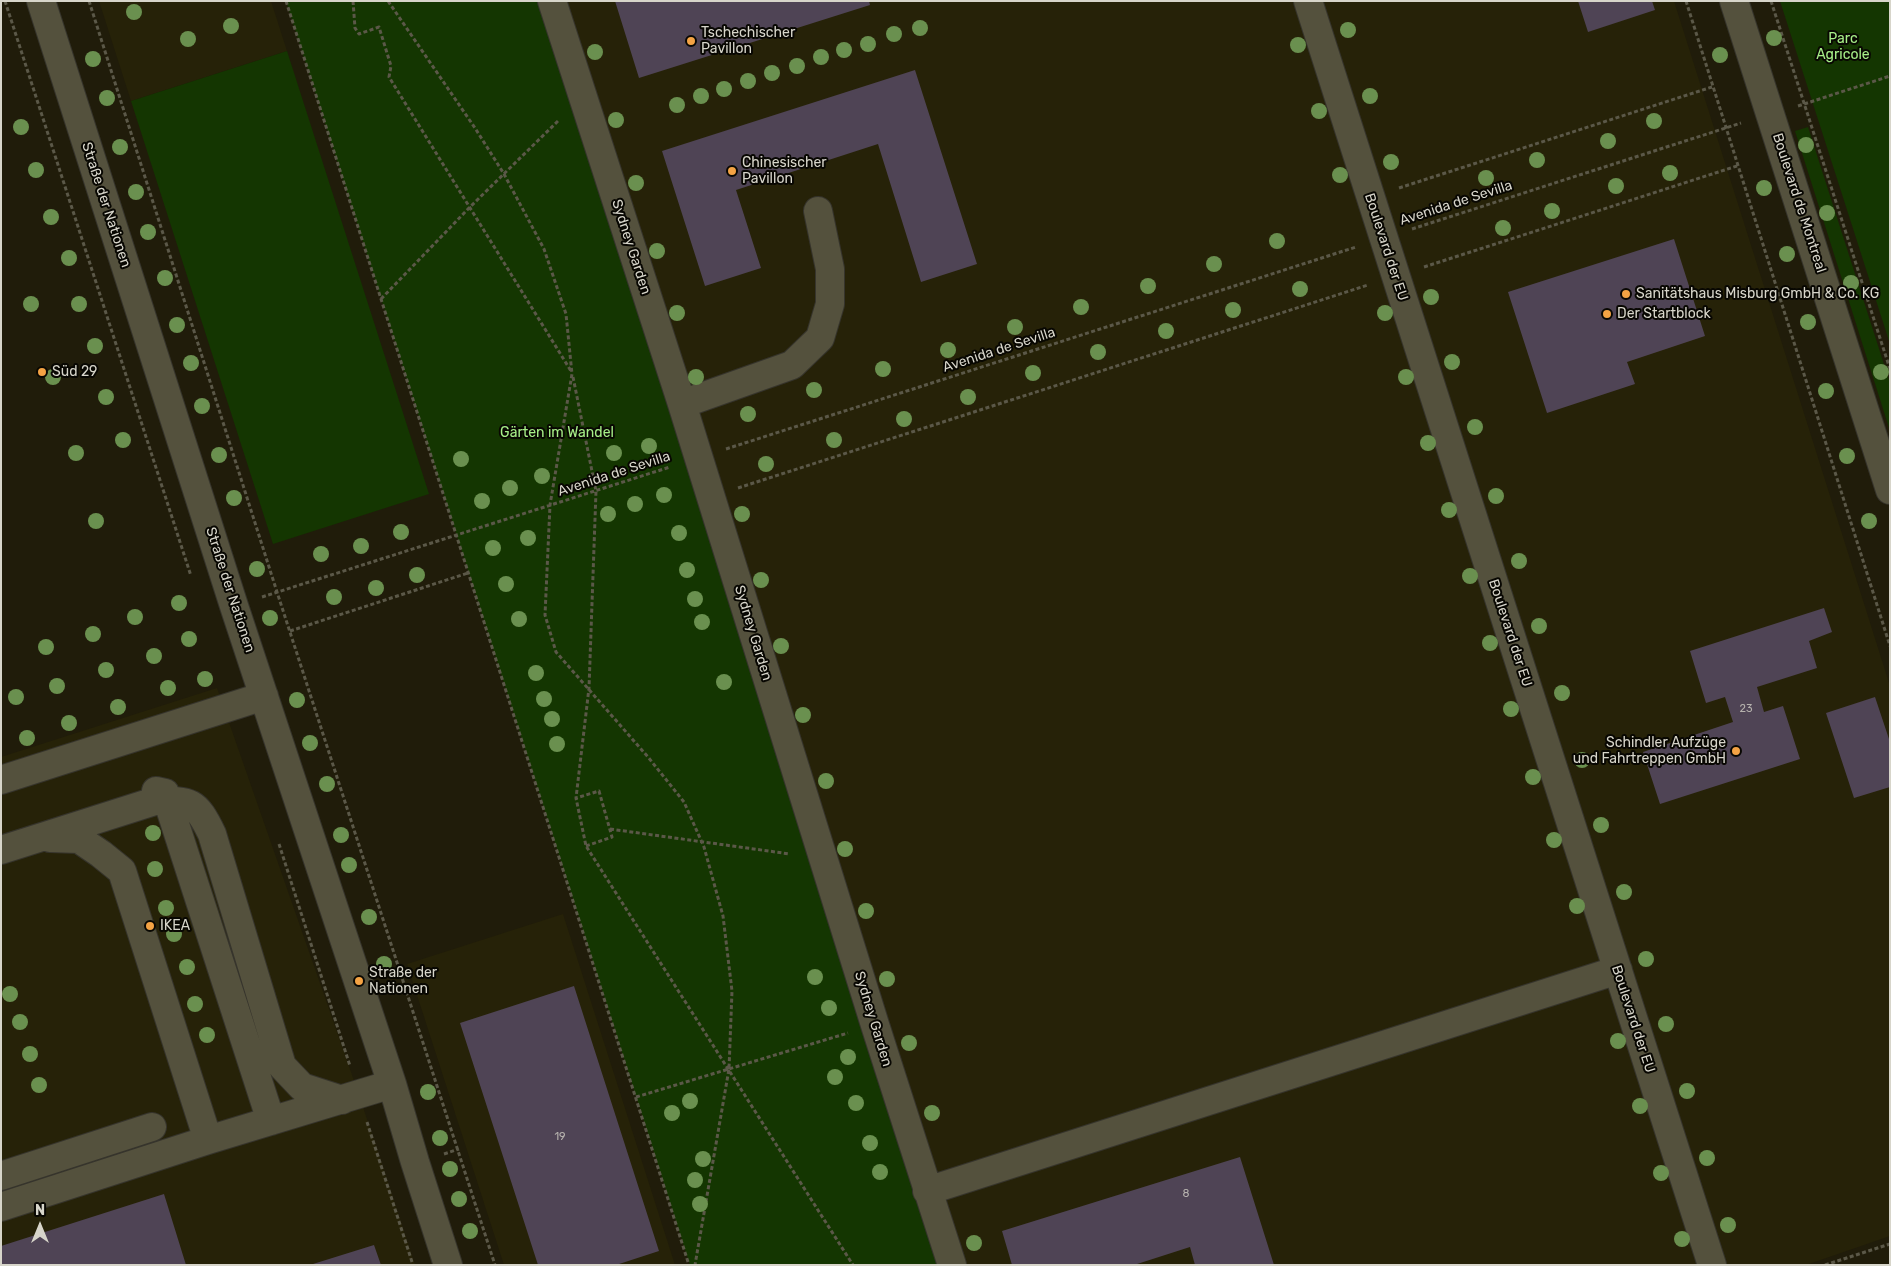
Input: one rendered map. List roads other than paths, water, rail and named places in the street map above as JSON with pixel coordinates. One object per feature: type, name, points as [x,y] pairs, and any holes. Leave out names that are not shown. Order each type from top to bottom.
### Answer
[{"type":"street","name":"Straße der Nationen","points":[[41,1],[234,606],[392,1084],[448,1265]]},
{"type":"street","name":"Sydney Garden","points":[[552,1],[682,404],[927,1191],[952,1265]]},
{"type":"street","name":"Boulevard der EU","points":[[1308,1],[1712,1265]]},
{"type":"street","name":"Boulevard de Montreal","points":[[1734,1],[1890,490]]},
{"type":"street","points":[[682,404],[792,365],[820,338],[830,304],[830,269],[818,211]]},
{"type":"street","points":[[1,780],[264,696]]},
{"type":"street","points":[[1,838],[152,790],[165,793],[271,1121]]},
{"type":"street","points":[[1,850],[155,801],[181,800],[191,804],[204,818],[212,834],[282,1066],[302,1087],[342,1100]]},
{"type":"street","points":[[43,837],[79,839],[122,871],[208,1140]]},
{"type":"street","points":[[927,1191],[1618,970]]},
{"type":"street","points":[[1,1207],[208,1140],[392,1084]]},
{"type":"street","points":[[1,1176],[152,1126]]},
{"type":"place","name":"Tschechischer Pavillon","points":[[691,41]]},
{"type":"place","name":"Chinesischer Pavillon","points":[[732,171]]},
{"type":"place","name":"Sanitätshaus Misburg GmbH & Co. KG","points":[[1626,294]]},
{"type":"place","name":"Der Startblock","points":[[1607,314]]},
{"type":"place","name":"Süd 29","points":[[42,372]]},
{"type":"place","name":"Schindler Aufzüge und Fahrtreppen GmbH","points":[[1736,751]]},
{"type":"place","name":"IKEA","points":[[150,926]]},
{"type":"place","name":"Straße der Nationen","points":[[359,981]]},
{"type":"park label","name":"Parc Agricole","points":[[1843,48]]},
{"type":"park label","name":"Gärten im Wandel","points":[[557,433]]}]
